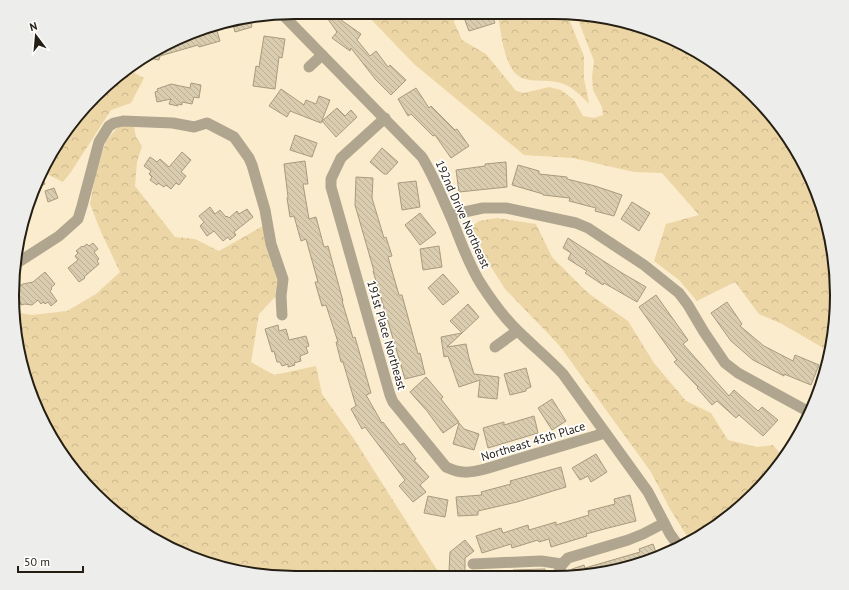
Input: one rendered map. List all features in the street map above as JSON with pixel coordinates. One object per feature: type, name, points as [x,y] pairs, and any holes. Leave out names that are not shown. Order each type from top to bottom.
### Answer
[{"type":"street","name":"192nd Drive Northeast","points":[[290,19],[422,157],[430,170],[450,215],[466,257],[480,283],[493,302],[518,331],[563,374],[648,492],[670,534],[676,543]]},
{"type":"street","points":[[309,67],[322,54]]},
{"type":"street","name":"191st Place Northeast","points":[[385,118],[341,158],[331,179],[331,187],[393,402],[446,467],[456,472],[468,473]]},
{"type":"street","points":[[21,261],[59,236],[78,218],[98,142],[109,126],[123,121],[173,124],[194,127],[207,123],[234,137],[249,158],[252,165],[265,210],[272,244],[283,279],[281,296],[282,315]]},
{"type":"street","points":[[450,215],[483,208],[506,208],[576,223],[588,228],[644,265],[678,293],[688,305],[707,338],[725,363],[738,373],[805,410]]},
{"type":"street","points":[[496,347],[518,331]]},
{"type":"street","name":"Northeast 45th Place","points":[[468,473],[605,433]]},
{"type":"street","points":[[559,571],[562,564],[568,558],[628,540],[664,523]]},
{"type":"street","points":[[473,564],[541,561],[562,564]]},
{"type":"green space","points":[[371,19],[454,19],[454,22],[462,40],[486,54],[516,91],[524,93],[549,87],[561,90],[574,100],[583,116],[594,118],[603,115],[602,107],[593,90],[592,77],[594,61],[578,20],[590,21],[625,28],[660,40],[674,46],[682,55],[694,57],[722,76],[736,87],[762,113],[773,127],[793,157],[809,189],[821,224],[828,259],[830,295],[828,331],[825,349],[782,324],[759,314],[735,282],[697,301],[679,280],[654,261],[666,224],[699,215],[662,173],[634,172],[573,158],[524,155],[414,64]]},
{"type":"green space","points":[[499,19],[569,20],[584,56],[584,79],[589,103],[576,91],[565,84],[528,80],[516,74],[506,57]]},
{"type":"green space","points":[[674,46],[694,57],[682,55]]},
{"type":"green space","points":[[133,72],[144,78],[131,103],[111,110],[63,182],[47,174],[76,127],[87,113],[113,87],[127,76]]},
{"type":"green space","points":[[126,123],[134,127],[136,137],[142,146],[137,162],[135,186],[175,237],[195,239],[219,251],[263,226],[277,279],[275,297],[259,314],[251,362],[274,375],[316,366],[322,394],[354,439],[438,571],[295,571],[259,569],[224,562],[173,543],[127,514],[113,503],[87,477],[76,463],[56,433],[40,401],[24,349],[20,313],[32,315],[67,311],[96,294],[120,272],[101,232],[90,204],[97,166],[106,141],[117,128]]},
{"type":"green space","points":[[497,218],[536,224],[552,257],[588,293],[628,321],[654,363],[686,401],[711,413],[728,440],[757,447],[773,445],[780,453],[762,477],[736,503],[687,537],[670,509],[651,472],[559,345],[505,289],[476,243],[472,226],[479,221]]},
{"type":"building","points":[[328,19],[342,19],[341,20],[361,34],[357,40],[370,56],[376,51],[388,67],[390,65],[406,80],[391,95],[376,80],[351,48],[350,51],[332,38],[337,32]]},
{"type":"building","points":[[464,19],[494,19],[495,23],[469,31]]},
{"type":"building","points":[[251,22],[252,27],[235,32],[233,26]]},
{"type":"building","points":[[217,30],[220,41],[199,47],[198,45],[160,56],[159,60],[153,59],[173,47]]},
{"type":"building","points":[[264,36],[285,39],[282,58],[279,57],[275,89],[253,86],[256,66],[259,67]]},
{"type":"building","points":[[191,83],[201,85],[199,98],[194,97],[192,104],[182,102],[182,105],[178,104],[178,106],[169,104],[171,99],[157,102],[155,92],[158,91],[157,89],[171,84],[190,88]]},
{"type":"building","points":[[416,88],[429,108],[431,106],[455,130],[457,129],[469,146],[451,158],[435,135],[433,136],[411,114],[408,116],[398,99]]},
{"type":"building","points":[[281,89],[304,105],[306,100],[316,104],[319,96],[330,100],[321,123],[290,111],[287,117],[269,106]]},
{"type":"building","points":[[337,108],[345,116],[351,110],[357,117],[336,137],[322,121]]},
{"type":"building","points":[[295,135],[317,143],[312,157],[290,150]]},
{"type":"building","points":[[382,148],[398,162],[387,174],[384,174],[370,162]]},
{"type":"building","points":[[182,152],[191,160],[181,172],[186,176],[179,185],[176,183],[171,189],[166,185],[164,187],[158,183],[157,185],[150,180],[152,177],[149,174],[151,171],[144,166],[150,157],[157,162],[160,159],[169,167]]},
{"type":"building","points":[[305,161],[308,184],[303,184],[309,219],[316,217],[324,247],[328,246],[342,301],[353,338],[355,337],[371,393],[366,395],[382,423],[383,422],[400,445],[404,443],[416,459],[414,460],[429,477],[420,485],[426,492],[413,502],[399,486],[405,480],[365,427],[362,429],[351,409],[356,406],[343,362],[341,362],[336,342],[338,342],[326,305],[322,306],[315,282],[318,282],[306,239],[301,241],[294,216],[290,217],[284,164]]},
{"type":"building","points":[[506,162],[507,187],[459,192],[456,170],[485,166],[485,164]]},
{"type":"building","points":[[518,165],[539,171],[539,174],[567,177],[567,179],[622,195],[614,216],[595,211],[596,208],[569,201],[570,198],[543,195],[512,185]]},
{"type":"building","points":[[356,177],[373,178],[372,198],[384,238],[386,237],[392,256],[388,257],[399,295],[402,295],[425,374],[405,379],[355,205]]},
{"type":"building","points":[[416,181],[420,207],[402,210],[398,183]]},
{"type":"building","points":[[54,188],[58,198],[48,202],[45,191]]},
{"type":"building","points":[[632,202],[650,213],[639,231],[621,219]]},
{"type":"building","points":[[210,207],[215,214],[220,210],[226,217],[227,216],[229,218],[237,211],[239,214],[247,209],[253,217],[234,232],[236,235],[230,240],[228,237],[223,241],[214,231],[207,236],[200,226],[204,222],[199,216]]},
{"type":"building","points":[[420,213],[436,233],[420,245],[405,225]]},
{"type":"building","points":[[568,238],[646,287],[637,302],[604,283],[603,285],[585,273],[587,271],[568,259],[571,253],[563,248]]},
{"type":"building","points":[[93,243],[98,249],[94,252],[99,259],[97,261],[99,264],[79,282],[68,268],[78,260],[75,256],[78,253],[76,251],[82,246],[83,247],[87,244],[89,246]]},
{"type":"building","points":[[439,246],[442,267],[423,270],[420,249]]},
{"type":"building","points":[[45,272],[55,284],[50,291],[57,301],[51,306],[48,302],[45,304],[43,302],[41,304],[38,300],[32,305],[21,305],[19,301],[20,286],[33,282]]},
{"type":"building","points":[[443,274],[459,292],[443,305],[428,288]]},
{"type":"building","points":[[656,295],[688,340],[683,344],[729,396],[734,390],[758,411],[762,407],[778,420],[763,436],[739,415],[736,418],[717,401],[712,405],[697,388],[698,387],[674,362],[677,360],[639,307]]},
{"type":"building","points":[[727,302],[742,324],[740,326],[764,346],[793,361],[795,355],[819,365],[811,385],[784,374],[784,376],[753,360],[731,341],[711,313]]},
{"type":"building","points":[[468,304],[479,317],[462,333],[450,321]]},
{"type":"building","points":[[278,325],[279,331],[286,329],[289,340],[306,336],[309,346],[306,347],[308,353],[300,356],[301,361],[294,363],[295,365],[288,367],[288,364],[282,366],[280,362],[277,362],[274,351],[272,352],[265,329]]},
{"type":"building","points":[[462,333],[447,347],[466,344],[474,374],[499,377],[497,399],[478,397],[480,380],[459,387],[448,356],[444,357],[441,337]]},
{"type":"building","points":[[526,368],[531,387],[526,389],[526,391],[510,395],[504,374]]},
{"type":"building","points":[[426,377],[443,397],[441,399],[459,422],[443,433],[427,411],[410,392]]},
{"type":"building","points":[[552,399],[566,421],[552,430],[538,408]]},
{"type":"building","points":[[534,416],[538,433],[488,448],[483,428],[504,422],[504,425]]},
{"type":"building","points":[[459,423],[464,429],[479,434],[474,450],[453,444]]},
{"type":"building","points":[[596,454],[607,472],[591,482],[588,476],[580,480],[572,468]]},
{"type":"building","points":[[561,467],[566,487],[517,502],[478,511],[478,515],[458,516],[456,497],[482,495],[481,492],[511,484],[510,481]]},
{"type":"building","points":[[630,495],[636,521],[586,534],[587,536],[551,547],[549,539],[539,542],[538,540],[512,548],[511,544],[482,553],[476,536],[501,528],[503,533],[528,525],[529,530],[556,522],[556,525],[589,515],[588,511],[615,504],[614,499]]},
{"type":"building","points":[[428,496],[448,500],[445,517],[424,513]]},
{"type":"building","points":[[465,540],[474,551],[465,558],[465,571],[449,571],[450,552]]},
{"type":"building","points":[[653,544],[656,552],[608,566],[572,570],[584,565],[585,568],[640,552],[639,549]]},
{"type":"building","points":[[545,569],[545,571],[513,571]]}]
